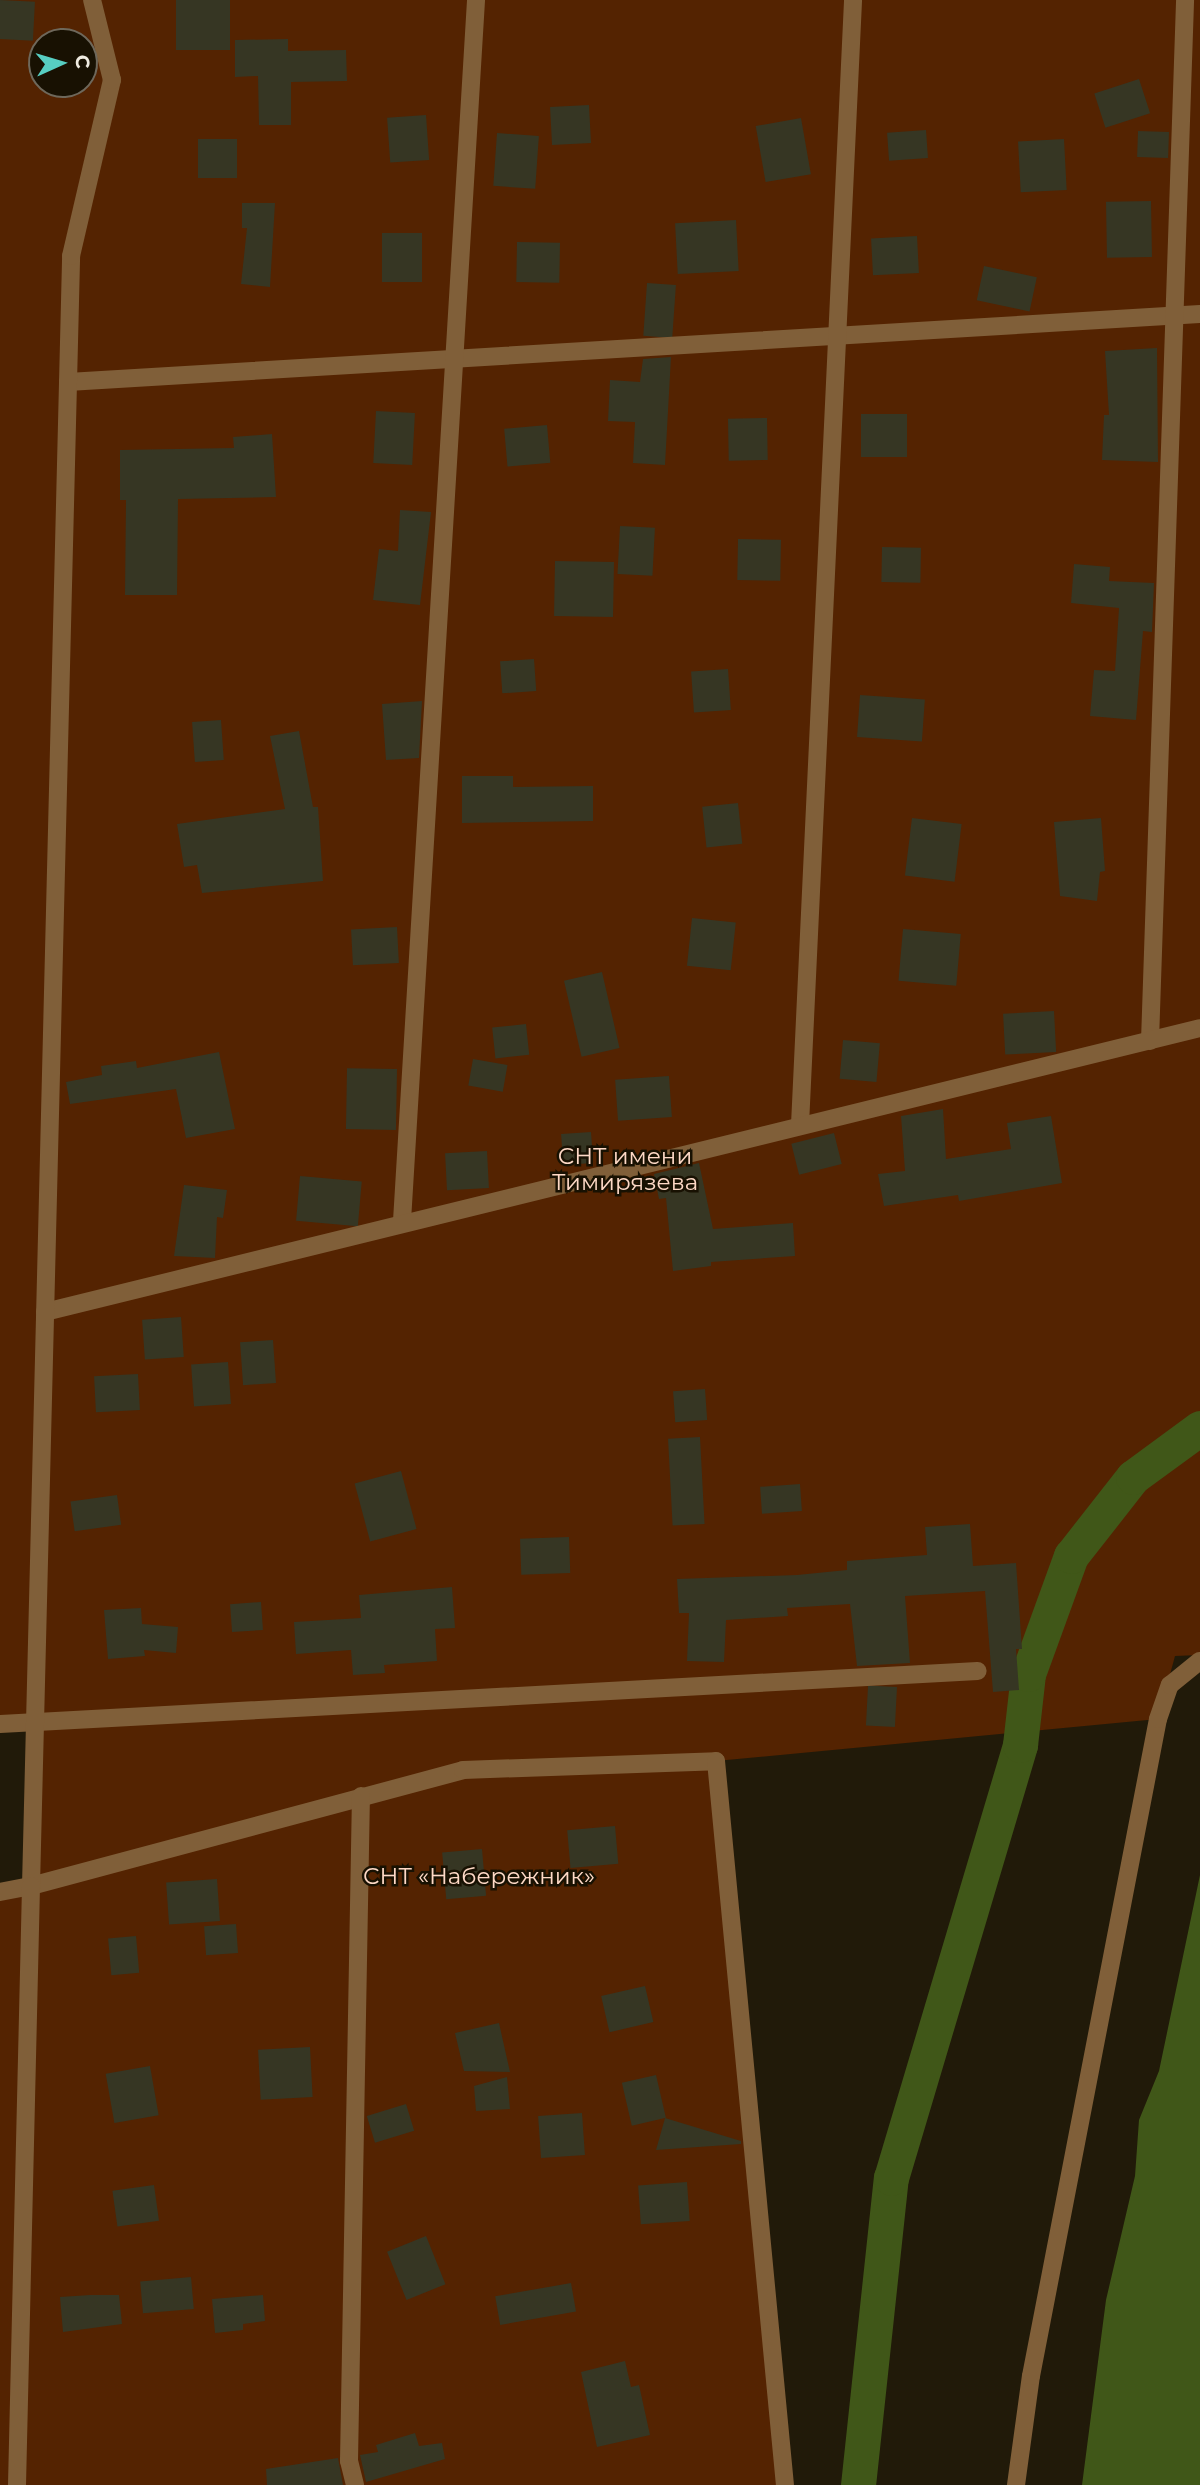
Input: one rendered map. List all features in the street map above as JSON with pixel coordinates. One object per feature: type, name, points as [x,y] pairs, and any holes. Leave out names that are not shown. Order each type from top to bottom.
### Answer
[{"type":"street","points":[[17,2485],[71,256],[112,80],[92,0]]},
{"type":"street","points":[[402,1221],[457,359],[476,0]]},
{"type":"street","points":[[800,1125],[853,0]]},
{"type":"street","points":[[1150,1041],[1185,0]]},
{"type":"street","points":[[68,382],[1200,314]]},
{"type":"street","points":[[46,1312],[402,1221],[1200,1028]]},
{"type":"street","points":[[1016,2485],[1033,2362],[1158,1719],[1170,1685],[1200,1661]]},
{"type":"street","points":[[0,1724],[978,1671]]},
{"type":"street","points":[[0,1892],[463,1770],[716,1761],[785,2485]]},
{"type":"street","points":[[355,2485],[349,2461],[360,1796]]},
{"type":"green space","name":"СНТ имени Тимирязева","points":[[0,0],[1200,0],[1200,1655],[1175,1656],[1158,1719],[716,1761],[785,2485],[0,2485],[0,1892],[31,1886],[36,1723],[0,1724]]},
{"type":"shaded area","points":[[1200,1875],[1200,2485],[1082,2485],[1106,2300],[1135,2176],[1139,2120],[1159,2071]]},
{"type":"building","points":[[0,0],[35,2],[34,28],[28,28],[28,41],[0,39]]},
{"type":"building","points":[[176,0],[230,0],[230,50],[176,50]]},
{"type":"building","points":[[288,39],[288,51],[346,50],[347,81],[291,82],[291,125],[259,125],[258,76],[235,77],[235,40]]},
{"type":"building","points":[[1139,79],[1150,113],[1105,128],[1094,94]]},
{"type":"building","points":[[589,105],[591,143],[552,145],[550,107]]},
{"type":"building","points":[[426,115],[429,160],[390,163],[387,118]]},
{"type":"building","points":[[801,118],[811,174],[766,182],[756,126]]},
{"type":"building","points":[[926,130],[928,158],[889,161],[887,133]]},
{"type":"building","points":[[1138,131],[1169,132],[1168,158],[1137,157]]},
{"type":"building","points":[[497,133],[539,136],[535,189],[493,186]]},
{"type":"building","points":[[198,139],[237,139],[237,178],[198,178]]},
{"type":"building","points":[[1064,139],[1067,190],[1021,192],[1018,141]]},
{"type":"building","points":[[1151,201],[1152,257],[1107,258],[1106,202]]},
{"type":"building","points":[[242,203],[275,203],[270,287],[241,284],[247,228],[242,228]]},
{"type":"building","points":[[736,220],[739,271],[678,274],[675,223]]},
{"type":"building","points":[[382,233],[422,233],[422,282],[382,282]]},
{"type":"building","points":[[917,236],[919,273],[873,275],[871,238]]},
{"type":"building","points":[[517,242],[560,243],[559,283],[516,282]]},
{"type":"building","points":[[984,266],[1037,277],[1030,311],[977,300]]},
{"type":"building","points":[[647,283],[676,285],[672,338],[643,336]]},
{"type":"building","points":[[1157,348],[1158,462],[1102,460],[1104,415],[1109,415],[1105,351]]},
{"type":"building","points":[[671,357],[665,465],[633,463],[635,422],[608,421],[610,380],[640,382],[643,359]]},
{"type":"building","points":[[376,411],[415,413],[412,465],[373,463]]},
{"type":"building","points":[[861,414],[907,414],[907,457],[861,457]]},
{"type":"building","points":[[767,418],[768,460],[729,461],[728,419]]},
{"type":"building","points":[[547,425],[550,463],[507,467],[504,429]]},
{"type":"building","points":[[272,434],[276,497],[178,499],[177,595],[125,595],[126,500],[120,500],[120,450],[234,448],[233,437]]},
{"type":"building","points":[[400,510],[431,512],[420,605],[373,600],[379,549],[398,551]]},
{"type":"building","points":[[620,526],[655,528],[652,576],[617,574]]},
{"type":"building","points":[[738,539],[781,540],[780,581],[737,580]]},
{"type":"building","points":[[882,547],[921,548],[920,583],[881,582]]},
{"type":"building","points":[[555,561],[614,562],[613,617],[554,616]]},
{"type":"building","points":[[1074,564],[1110,567],[1109,581],[1154,583],[1152,632],[1143,631],[1136,720],[1090,716],[1094,670],[1115,671],[1119,608],[1071,603]]},
{"type":"building","points":[[534,659],[536,691],[502,693],[500,661]]},
{"type":"building","points":[[728,669],[731,710],[694,712],[691,672]]},
{"type":"building","points":[[860,695],[925,700],[922,741],[857,737]]},
{"type":"building","points":[[422,701],[419,758],[386,760],[382,704]]},
{"type":"building","points":[[221,720],[224,760],[195,762],[192,722]]},
{"type":"building","points":[[299,731],[313,807],[318,807],[323,881],[202,893],[197,865],[184,867],[177,824],[285,809],[270,736]]},
{"type":"building","points":[[462,776],[513,776],[513,787],[593,786],[593,821],[462,823]]},
{"type":"building","points":[[738,803],[742,844],[706,848],[702,807]]},
{"type":"building","points":[[912,818],[962,824],[955,882],[905,876]]},
{"type":"building","points":[[1101,818],[1105,871],[1100,872],[1097,901],[1060,896],[1054,822]]},
{"type":"building","points":[[692,918],[736,923],[731,970],[687,966]]},
{"type":"building","points":[[397,927],[399,963],[353,965],[351,929]]},
{"type":"building","points":[[903,929],[961,934],[956,986],[898,981]]},
{"type":"building","points":[[602,972],[620,1048],[582,1057],[564,981]]},
{"type":"building","points":[[1054,1011],[1056,1052],[1005,1055],[1003,1014]]},
{"type":"building","points":[[526,1024],[529,1055],[495,1058],[492,1028]]},
{"type":"building","points":[[843,1040],[880,1043],[876,1082],[840,1079]]},
{"type":"building","points":[[219,1052],[235,1129],[186,1138],[176,1089],[70,1104],[66,1082],[102,1075],[101,1066],[136,1061],[137,1068]]},
{"type":"building","points":[[473,1059],[507,1065],[503,1092],[468,1086]]},
{"type":"building","points":[[347,1068],[397,1069],[396,1130],[346,1129]]},
{"type":"building","points":[[669,1076],[672,1117],[618,1121],[615,1080]]},
{"type":"building","points":[[943,1109],[946,1159],[1011,1149],[1007,1123],[1051,1116],[1062,1183],[959,1201],[958,1195],[884,1206],[878,1174],[905,1171],[901,1116]]},
{"type":"building","points":[[591,1132],[593,1163],[563,1165],[561,1134]]},
{"type":"building","points":[[834,1133],[842,1164],[799,1175],[791,1144]]},
{"type":"building","points":[[487,1151],[489,1188],[447,1190],[445,1153]]},
{"type":"building","points":[[699,1163],[713,1229],[793,1223],[795,1256],[711,1262],[711,1266],[673,1271],[666,1198],[659,1199],[654,1174]]},
{"type":"building","points":[[300,1176],[362,1181],[358,1226],[296,1221]]},
{"type":"building","points":[[184,1185],[227,1190],[223,1218],[217,1217],[215,1258],[174,1256]]},
{"type":"building","points":[[181,1317],[184,1357],[145,1360],[142,1320]]},
{"type":"building","points":[[273,1340],[276,1383],[243,1385],[240,1342]]},
{"type":"building","points":[[228,1362],[231,1404],[194,1406],[191,1365]]},
{"type":"building","points":[[138,1374],[140,1410],[96,1412],[94,1376]]},
{"type":"building","points":[[705,1389],[707,1420],[675,1422],[673,1391]]},
{"type":"building","points":[[700,1437],[705,1524],[673,1526],[668,1439]]},
{"type":"building","points":[[401,1471],[417,1529],[370,1541],[355,1483]]},
{"type":"building","points":[[800,1484],[802,1511],[762,1514],[760,1487]]},
{"type":"building","points":[[117,1495],[121,1525],[75,1531],[70,1502]]},
{"type":"building","points":[[970,1524],[973,1566],[1016,1563],[1022,1649],[1016,1649],[1019,1690],[993,1692],[985,1591],[905,1596],[910,1663],[857,1666],[850,1604],[787,1608],[788,1616],[726,1620],[724,1662],[687,1661],[689,1613],[679,1613],[677,1579],[797,1575],[847,1570],[847,1561],[927,1555],[925,1527]]},
{"type":"building","points":[[569,1537],[570,1573],[521,1575],[520,1539]]},
{"type":"building","points":[[452,1587],[455,1628],[435,1629],[437,1661],[384,1665],[385,1673],[353,1675],[351,1650],[296,1654],[294,1622],[361,1618],[359,1595]]},
{"type":"building","points":[[261,1602],[263,1630],[232,1632],[230,1604]]},
{"type":"building","points":[[141,1608],[142,1624],[178,1627],[176,1653],[144,1650],[145,1656],[108,1659],[104,1610]]},
{"type":"building","points":[[868,1685],[897,1687],[895,1727],[866,1725]]},
{"type":"building","points":[[615,1826],[618,1864],[570,1868],[567,1830]]},
{"type":"building","points":[[482,1849],[486,1896],[446,1899],[442,1852]]},
{"type":"building","points":[[217,1879],[220,1921],[169,1924],[166,1883]]},
{"type":"building","points":[[236,1924],[238,1953],[206,1955],[204,1926]]},
{"type":"building","points":[[136,1936],[139,1973],[111,1975],[108,1938]]},
{"type":"building","points":[[645,1986],[653,2022],[609,2032],[601,1996]]},
{"type":"building","points":[[499,2023],[510,2072],[464,2071],[455,2033]]},
{"type":"building","points":[[310,2047],[313,2097],[261,2100],[258,2050]]},
{"type":"building","points":[[150,2066],[159,2115],[114,2123],[106,2074]]},
{"type":"building","points":[[656,2075],[666,2118],[632,2126],[622,2083]]},
{"type":"building","points":[[507,2077],[510,2109],[476,2111],[474,2086]]},
{"type":"building","points":[[406,2104],[414,2131],[375,2143],[367,2116]]},
{"type":"building","points":[[582,2113],[585,2155],[541,2158],[538,2116]]},
{"type":"building","points":[[665,2118],[741,2141],[741,2144],[656,2150]]},
{"type":"building","points":[[687,2182],[690,2221],[641,2224],[638,2185]]},
{"type":"building","points":[[154,2185],[159,2221],[117,2226],[112,2191]]},
{"type":"building","points":[[426,2236],[445,2284],[407,2300],[387,2252]]},
{"type":"building","points":[[191,2277],[194,2309],[143,2313],[140,2281]]},
{"type":"building","points":[[571,2283],[576,2312],[500,2325],[495,2296]]},
{"type":"building","points":[[119,2295],[122,2324],[63,2332],[60,2297]]},
{"type":"building","points":[[263,2295],[265,2321],[243,2324],[243,2330],[215,2333],[212,2299]]},
{"type":"building","points":[[625,2361],[631,2387],[639,2385],[650,2435],[597,2447],[581,2372]]},
{"type":"building","points":[[415,2433],[419,2446],[442,2443],[445,2459],[366,2482],[360,2455],[378,2452],[376,2445]]},
{"type":"building","points":[[338,2458],[343,2485],[267,2485],[266,2469]]},
{"type":"waterway","points":[[858,2485],[891,2178],[1020,1745],[1028,1674],[1071,1556],[1133,1477],[1200,1428]]},
{"type":"park label","name":"СНТ «Набережник»","points":[[479,1876]]}]
